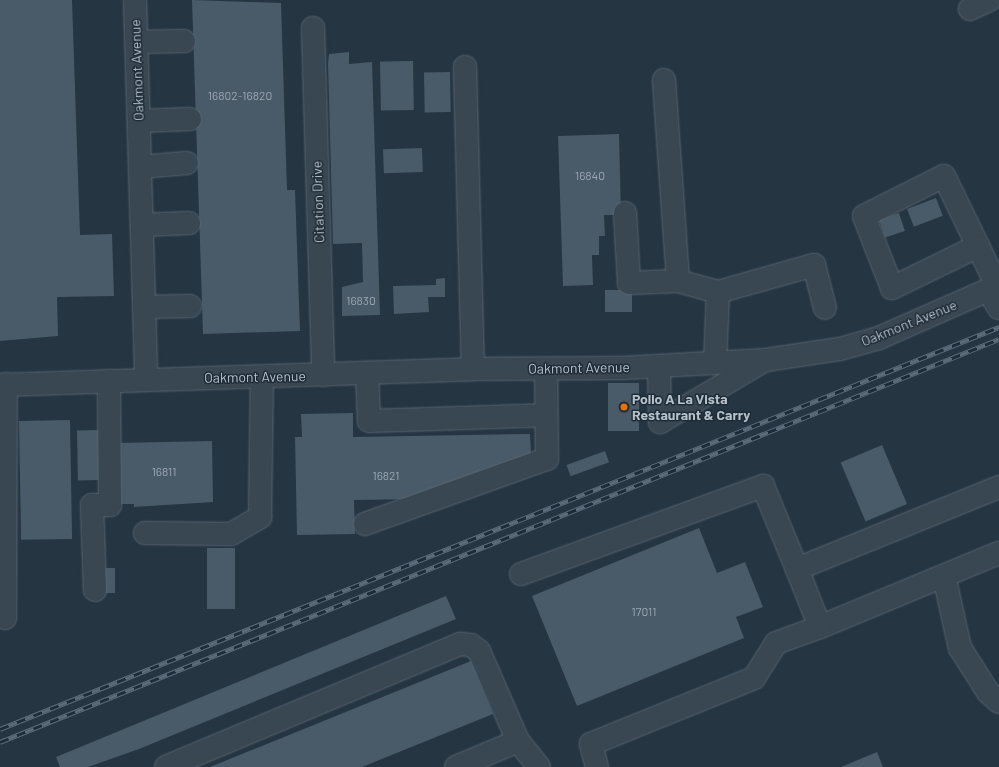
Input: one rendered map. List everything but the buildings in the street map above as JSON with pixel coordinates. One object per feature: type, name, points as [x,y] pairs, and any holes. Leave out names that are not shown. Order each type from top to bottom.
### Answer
[{"type":"street","name":"Oakmont Avenue","points":[[136,0],[146,380]]},
{"type":"street","points":[[970,9],[989,0]]},
{"type":"street","name":"Citation Drive","points":[[313,28],[323,375]]},
{"type":"street","points":[[137,42],[184,41]]},
{"type":"street","points":[[465,67],[473,369]]},
{"type":"street","points":[[664,80],[678,281]]},
{"type":"street","points":[[139,121],[190,119]]},
{"type":"street","points":[[140,167],[187,163]]},
{"type":"street","points":[[978,246],[892,288],[864,216],[944,176],[978,246],[996,292]]},
{"type":"street","points":[[625,213],[629,283],[678,281],[718,292],[814,265],[825,308]]},
{"type":"street","points":[[142,225],[190,223]]},
{"type":"street","points":[[715,363],[718,292]]},
{"type":"street","name":"Oakmont Avenue","points":[[3,384],[262,377],[473,369],[659,366],[766,360],[840,349],[879,338],[996,292]]},
{"type":"street","points":[[144,307],[190,306]]},
{"type":"street","points":[[659,366],[660,422],[766,360]]},
{"type":"street","points":[[365,524],[547,459],[546,369]]},
{"type":"street","points":[[367,373],[369,421],[546,415]]},
{"type":"street","points":[[145,534],[231,534],[260,517],[262,377]]},
{"type":"street","points":[[95,590],[92,505],[110,505],[109,381]]},
{"type":"street","points":[[3,384],[5,618]]},
{"type":"street","points":[[521,574],[763,486],[820,627]]},
{"type":"street","points":[[797,569],[999,487]]},
{"type":"street","points":[[597,767],[591,744],[754,678],[776,643],[820,627],[999,553]]},
{"type":"street","points":[[944,576],[960,648],[988,692],[999,702]]},
{"type":"street","points":[[166,767],[460,644],[471,645],[479,652],[518,741],[539,767]]},
{"type":"street","points":[[456,767],[518,741]]},
{"type":"railway","points":[[0,729],[999,327]]},
{"type":"railway","points":[[0,742],[999,339]]},
{"type":"place","name":"Pollo A La Vista Restaurant & Carry","points":[[624,407]]}]
